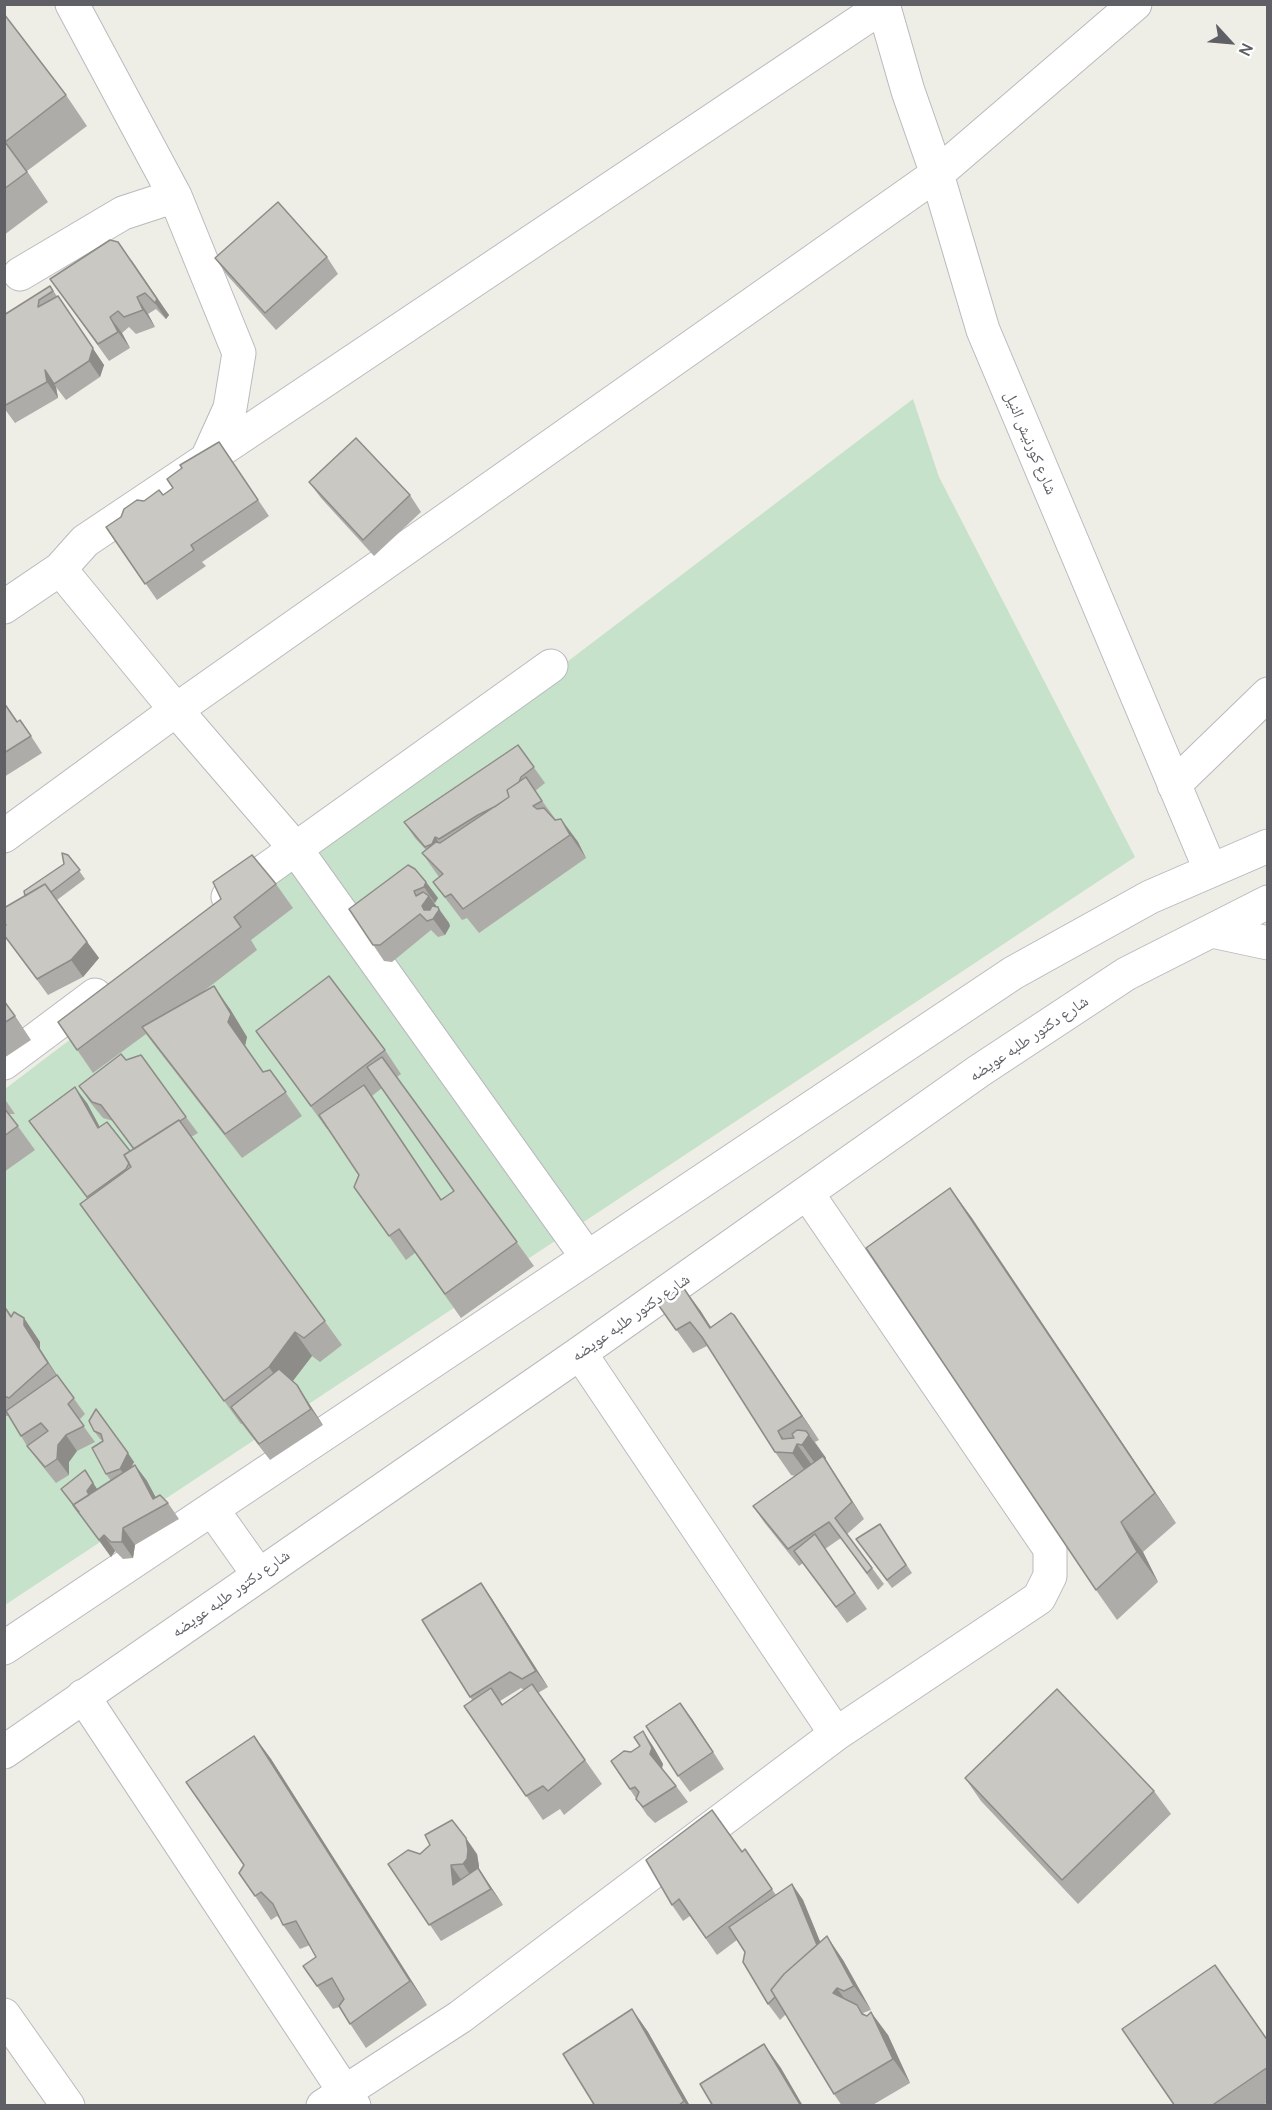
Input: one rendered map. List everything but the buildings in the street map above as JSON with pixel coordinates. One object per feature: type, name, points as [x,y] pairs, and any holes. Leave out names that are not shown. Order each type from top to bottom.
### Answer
[{"type":"street","points":[[72,4],[175,196],[239,353],[230,408],[206,461]]},
{"type":"street","points":[[4,836],[176,710],[937,174],[1135,4]]},
{"type":"street","points":[[4,606],[60,569],[84,541],[883,5]]},
{"type":"street","name":"شارع كورنيش النيل","points":[[883,5],[908,91],[937,174],[983,330],[1210,868]]},
{"type":"street","points":[[20,274],[123,213],[175,196]]},
{"type":"street","points":[[60,569],[176,710],[295,848],[587,1257]]},
{"type":"street","points":[[207,912],[551,666]]},
{"type":"street","points":[[1174,785],[1268,694]]},
{"type":"street","points":[[4,1648],[1013,973],[1150,897],[1210,868],[1268,846]]},
{"type":"street","name":"شارع دكتور طلبه عويضه","points":[[4,1752],[580,1353],[979,1071],[1126,974],[1268,902]]},
{"type":"street","points":[[1212,931],[1268,943]]},
{"type":"street","points":[[4,1063],[115,981]]},
{"type":"street","points":[[83,1696],[341,2101],[460,2017],[836,1734],[1039,1598],[1050,1576],[1050,1549],[807,1194]]},
{"type":"street","points":[[580,1353],[836,1734]]},
{"type":"street","points":[[212,1509],[258,1574]]},
{"type":"street","points":[[4,2015],[68,2106]]},
{"type":"green space","points":[[913,399],[939,477],[1135,857],[5,1605],[5,1089]]}]
